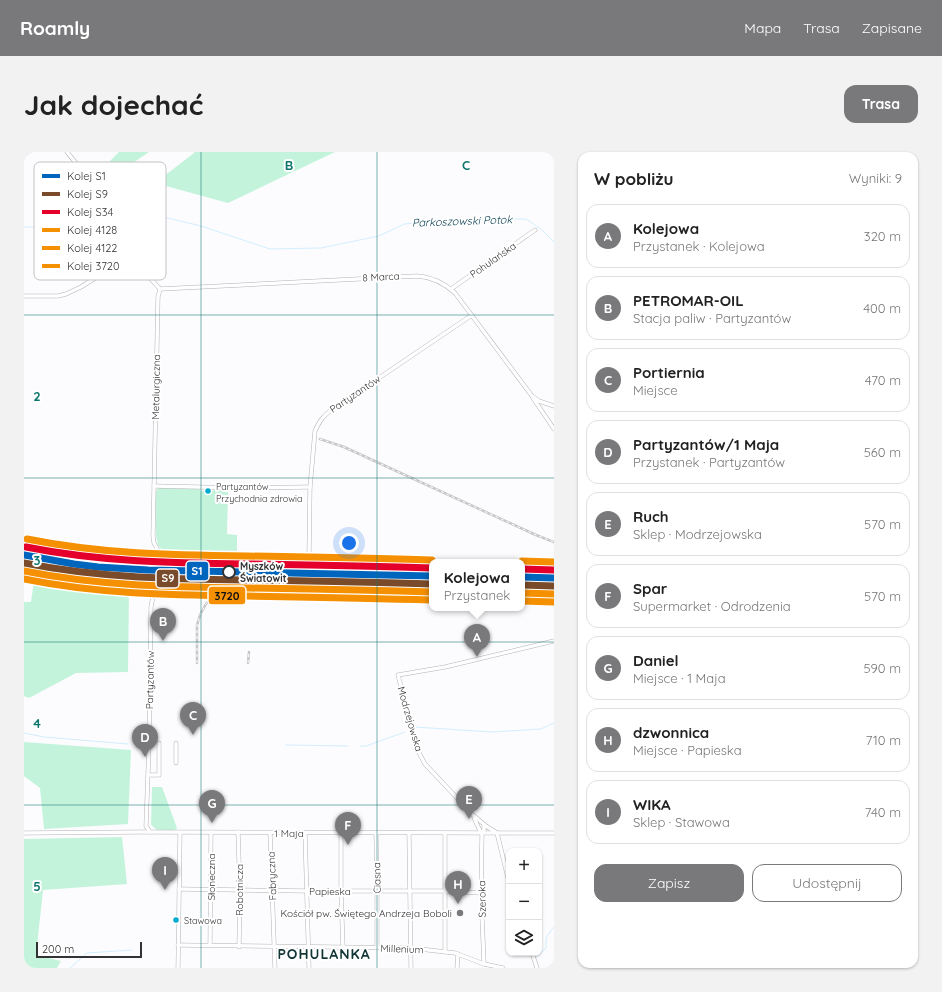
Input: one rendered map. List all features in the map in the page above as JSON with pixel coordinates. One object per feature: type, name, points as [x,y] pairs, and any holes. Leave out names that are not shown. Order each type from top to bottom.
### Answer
[{"type":"street","points":[[66,152],[76,162]]},
{"type":"street","name":"Pohulańska","points":[[451,289],[535,230]]},
{"type":"street","name":"8 Marca","points":[[160,289],[417,276],[435,279],[443,283],[459,297],[532,396],[537,400],[554,406]]},
{"type":"street","points":[[24,296],[58,296],[81,287],[92,280]]},
{"type":"street","points":[[152,280],[160,289]]},
{"type":"street","name":"Metalurgiczna","points":[[154,486],[158,305],[160,289]]},
{"type":"street","name":"Partyzantów","points":[[309,556],[310,487],[315,431],[318,423],[324,415],[472,315]]},
{"type":"street","points":[[532,396],[554,428]]},
{"type":"street","points":[[154,486],[240,488],[310,487]]},
{"type":"street","name":"Partyzantów","points":[[150,832],[146,826],[152,607],[153,596],[163,576],[163,558],[154,543],[153,536],[154,486]]},
{"type":"street","points":[[163,558],[168,556],[214,557],[239,555],[363,556]]},
{"type":"street","name":"Modrzejowska","points":[[497,833],[473,816],[420,757],[398,675],[445,667],[554,640]]},
{"type":"street","points":[[148,775],[159,776],[160,743]]},
{"type":"street","points":[[176,743],[176,763]]},
{"type":"street","name":"Modrzejowska","points":[[473,816],[479,830],[482,833]]},
{"type":"street","points":[[482,833],[484,830],[484,825]]},
{"type":"street","name":"Słoneczna","points":[[210,832],[210,946]]},
{"type":"street","name":"Robotnicza","points":[[238,832],[240,890],[239,946]]},
{"type":"street","name":"Fabryczna","points":[[270,832],[275,968]]},
{"type":"street","name":"1 Maja","points":[[24,833],[554,833]]},
{"type":"street","points":[[178,968],[180,833]]},
{"type":"street","points":[[305,833],[309,968]]},
{"type":"street","points":[[341,833],[343,948]]},
{"type":"street","name":"Ciasna","points":[[376,833],[377,948]]},
{"type":"street","points":[[410,833],[410,968]]},
{"type":"street","points":[[445,833],[445,952]]},
{"type":"street","name":"Szeroka","points":[[482,833],[481,893],[484,964]]},
{"type":"street","points":[[497,833],[506,870]]},
{"type":"street","name":"Papieska","points":[[179,889],[445,891],[481,893]]},
{"type":"street","name":"Millenium","points":[[178,945],[411,948],[458,954],[484,964],[503,968]]},
{"type":"street","points":[[457,968],[458,954]]},
{"type":"street","points":[[533,956],[537,968]]},
{"type":"green space","points":[[119,152],[149,152],[134,162],[109,162]]},
{"type":"green space","points":[[335,152],[228,203],[166,186],[166,175],[194,153]]},
{"type":"green space","points":[[157,489],[199,489],[205,493],[215,489],[228,489],[227,534],[237,535],[237,554],[213,555],[164,553],[158,545],[156,536],[156,492]]},
{"type":"green space","points":[[35,574],[129,594],[128,672],[76,673],[29,698],[24,696],[24,602],[31,602]]},
{"type":"green space","points":[[24,742],[131,750],[128,824],[44,829],[40,788],[24,776]]},
{"type":"green space","points":[[152,787],[162,787],[177,828],[175,830],[157,830],[151,825]]},
{"type":"green space","points":[[122,837],[127,884],[43,890],[36,955],[61,961],[57,968],[24,968],[24,839]]},
{"type":"waterway","name":"Parkoszowski Potok","points":[[166,218],[201,226],[270,249],[321,248],[379,236],[404,224],[457,220],[526,219],[541,229],[554,242]]},
{"type":"waterway","name":"Parkoszowski Potok","points":[[24,227],[34,227]]},
{"type":"waterway","points":[[415,727],[492,732],[541,729],[554,723]]},
{"type":"waterway","points":[[360,746],[366,746],[405,732]]},
{"type":"waterway","points":[[24,733],[44,737],[128,744]]},
{"type":"waterway","points":[[286,745],[348,746]]},
{"type":"waterway","points":[[536,957],[546,948],[547,936],[554,927]]},
{"type":"waterway","points":[[70,968],[87,953],[132,950]]},
{"type":"railway","points":[[320,439],[344,447],[554,542]]},
{"type":"railway","points":[[197,663],[197,625],[200,615],[206,604],[212,598],[227,590],[240,587],[265,586],[356,586],[385,580],[429,580]]},
{"type":"railway","points":[[525,580],[554,580]]},
{"type":"railway","points":[[248,663],[249,652]]},
{"type":"rail line","name":"4122","points":[[27,539],[82,548],[137,553],[429,560]]},
{"type":"rail line","name":"S34","points":[[26,547],[82,556],[137,561],[429,568]]},
{"type":"rail line","name":"S1","points":[[24,555],[98,567],[148,570],[429,576]]},
{"type":"rail line","name":"4122","points":[[525,561],[554,562]]},
{"type":"rail line","name":"S9","points":[[24,563],[80,572],[135,577],[429,584]]},
{"type":"rail line","name":"S34","points":[[525,569],[554,570]]},
{"type":"rail line","name":"4128","points":[[24,571],[80,580],[135,585],[429,592]]},
{"type":"rail line","name":"S1","points":[[525,577],[554,578]]},
{"type":"rail line","name":"3720","points":[[24,579],[79,588],[134,593],[429,600]]},
{"type":"rail line","name":"S9","points":[[525,585],[554,586]]},
{"type":"rail line","name":"4128","points":[[525,593],[554,594]]},
{"type":"rail line","name":"3720","points":[[525,601],[553,602]]},
{"type":"place","name":"Partyzantów Przychodnia zdrowia","points":[[208,491]]},
{"type":"place","name":"Myszków Światowit","points":[[229,572]]},
{"type":"place","name":"PETROMAR-OIL","points":[[163,641]]},
{"type":"place","name":"Kolejowa","points":[[477,657]]},
{"type":"place","name":"Portiernia","points":[[193,735]]},
{"type":"place","name":"Partyzantów/1 Maja","points":[[145,757]]},
{"type":"place","name":"Ruch","points":[[469,819]]},
{"type":"place","name":"Daniel","points":[[212,823]]},
{"type":"place","name":"Spar","points":[[348,845]]},
{"type":"place","name":"WIKA","points":[[165,890]]},
{"type":"place","name":"dzwonnica","points":[[458,904]]},
{"type":"place","name":"Kościół pw. Świętego Andrzeja Boboli","points":[[460,913]]},
{"type":"place","name":"Stawowa","points":[[176,920]]},
{"type":"district","name":"POHULANKA","points":[[324,954]]}]
